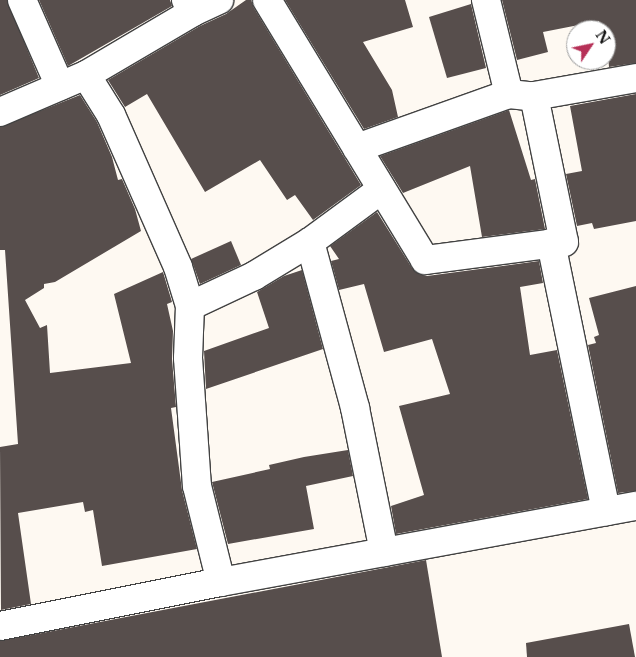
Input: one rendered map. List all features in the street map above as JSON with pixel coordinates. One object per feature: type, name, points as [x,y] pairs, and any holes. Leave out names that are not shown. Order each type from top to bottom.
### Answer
[{"type":"street","points":[[22,0],[60,86]]},
{"type":"street","points":[[0,112],[86,75],[190,6],[218,0]]},
{"type":"street","points":[[267,0],[425,260],[564,242],[521,95],[486,0]]},
{"type":"street","points":[[86,75],[111,115],[178,267],[190,306],[188,358],[197,486],[221,582]]},
{"type":"street","points":[[357,148],[521,95],[636,78]]},
{"type":"street","points":[[190,306],[254,276],[310,242],[382,189]]},
{"type":"street","points":[[310,242],[355,408],[384,552]]},
{"type":"street","points":[[551,243],[606,511]]},
{"type":"street","points":[[0,626],[221,582],[636,506]]},
{"type":"building","points":[[0,0],[7,0],[39,78],[0,95]]},
{"type":"building","points":[[39,0],[170,0],[172,6],[68,66]]},
{"type":"building","points":[[246,0],[251,0],[254,8],[361,185],[313,220],[295,195],[287,200],[260,160],[205,192],[147,94],[125,107],[108,80],[200,26],[226,14]]},
{"type":"building","points":[[285,0],[405,0],[413,27],[363,42],[392,90],[398,117],[364,129]]},
{"type":"building","points":[[502,0],[636,0],[636,63],[616,66],[616,20],[566,20],[566,27],[543,32],[548,52],[517,60]]},
{"type":"building","points":[[471,4],[486,68],[447,78],[429,17]]},
{"type":"building","points":[[636,94],[636,221],[594,229],[592,223],[577,226],[566,174],[582,171],[570,106]]},
{"type":"building","points":[[80,95],[97,122],[112,157],[118,180],[122,179],[135,209],[141,231],[55,282],[44,284],[44,288],[25,300],[40,328],[47,325],[50,373],[131,363],[114,294],[163,272],[172,302],[167,304],[173,331],[172,359],[176,407],[171,408],[182,490],[197,549],[102,566],[93,510],[85,512],[83,502],[18,513],[31,604],[1,610],[0,447],[18,444],[5,250],[0,250],[0,127]]},
{"type":"building","points":[[509,110],[531,180],[535,179],[545,229],[482,237],[470,166],[403,193],[380,156]]},
{"type":"building","points":[[377,212],[412,268],[419,274],[427,276],[539,261],[543,283],[520,287],[530,355],[557,350],[588,499],[396,534],[391,506],[424,495],[399,406],[450,394],[432,339],[384,352],[364,284],[339,290],[331,261],[339,259],[330,246]]},
{"type":"building","points":[[231,241],[241,265],[200,284],[191,259]]},
{"type":"building","points":[[302,270],[323,349],[206,389],[204,351],[269,328],[257,292],[284,276]]},
{"type":"building","points":[[636,286],[636,491],[618,493],[588,345],[596,343],[594,337],[599,335],[589,298]]},
{"type":"building","points":[[348,450],[353,476],[306,486],[314,529],[228,544],[212,482],[270,469],[269,465]]},
{"type":"building","points":[[426,560],[442,657],[0,657],[0,641]]},
{"type":"building","points":[[629,624],[635,657],[527,657],[526,643]]}]
